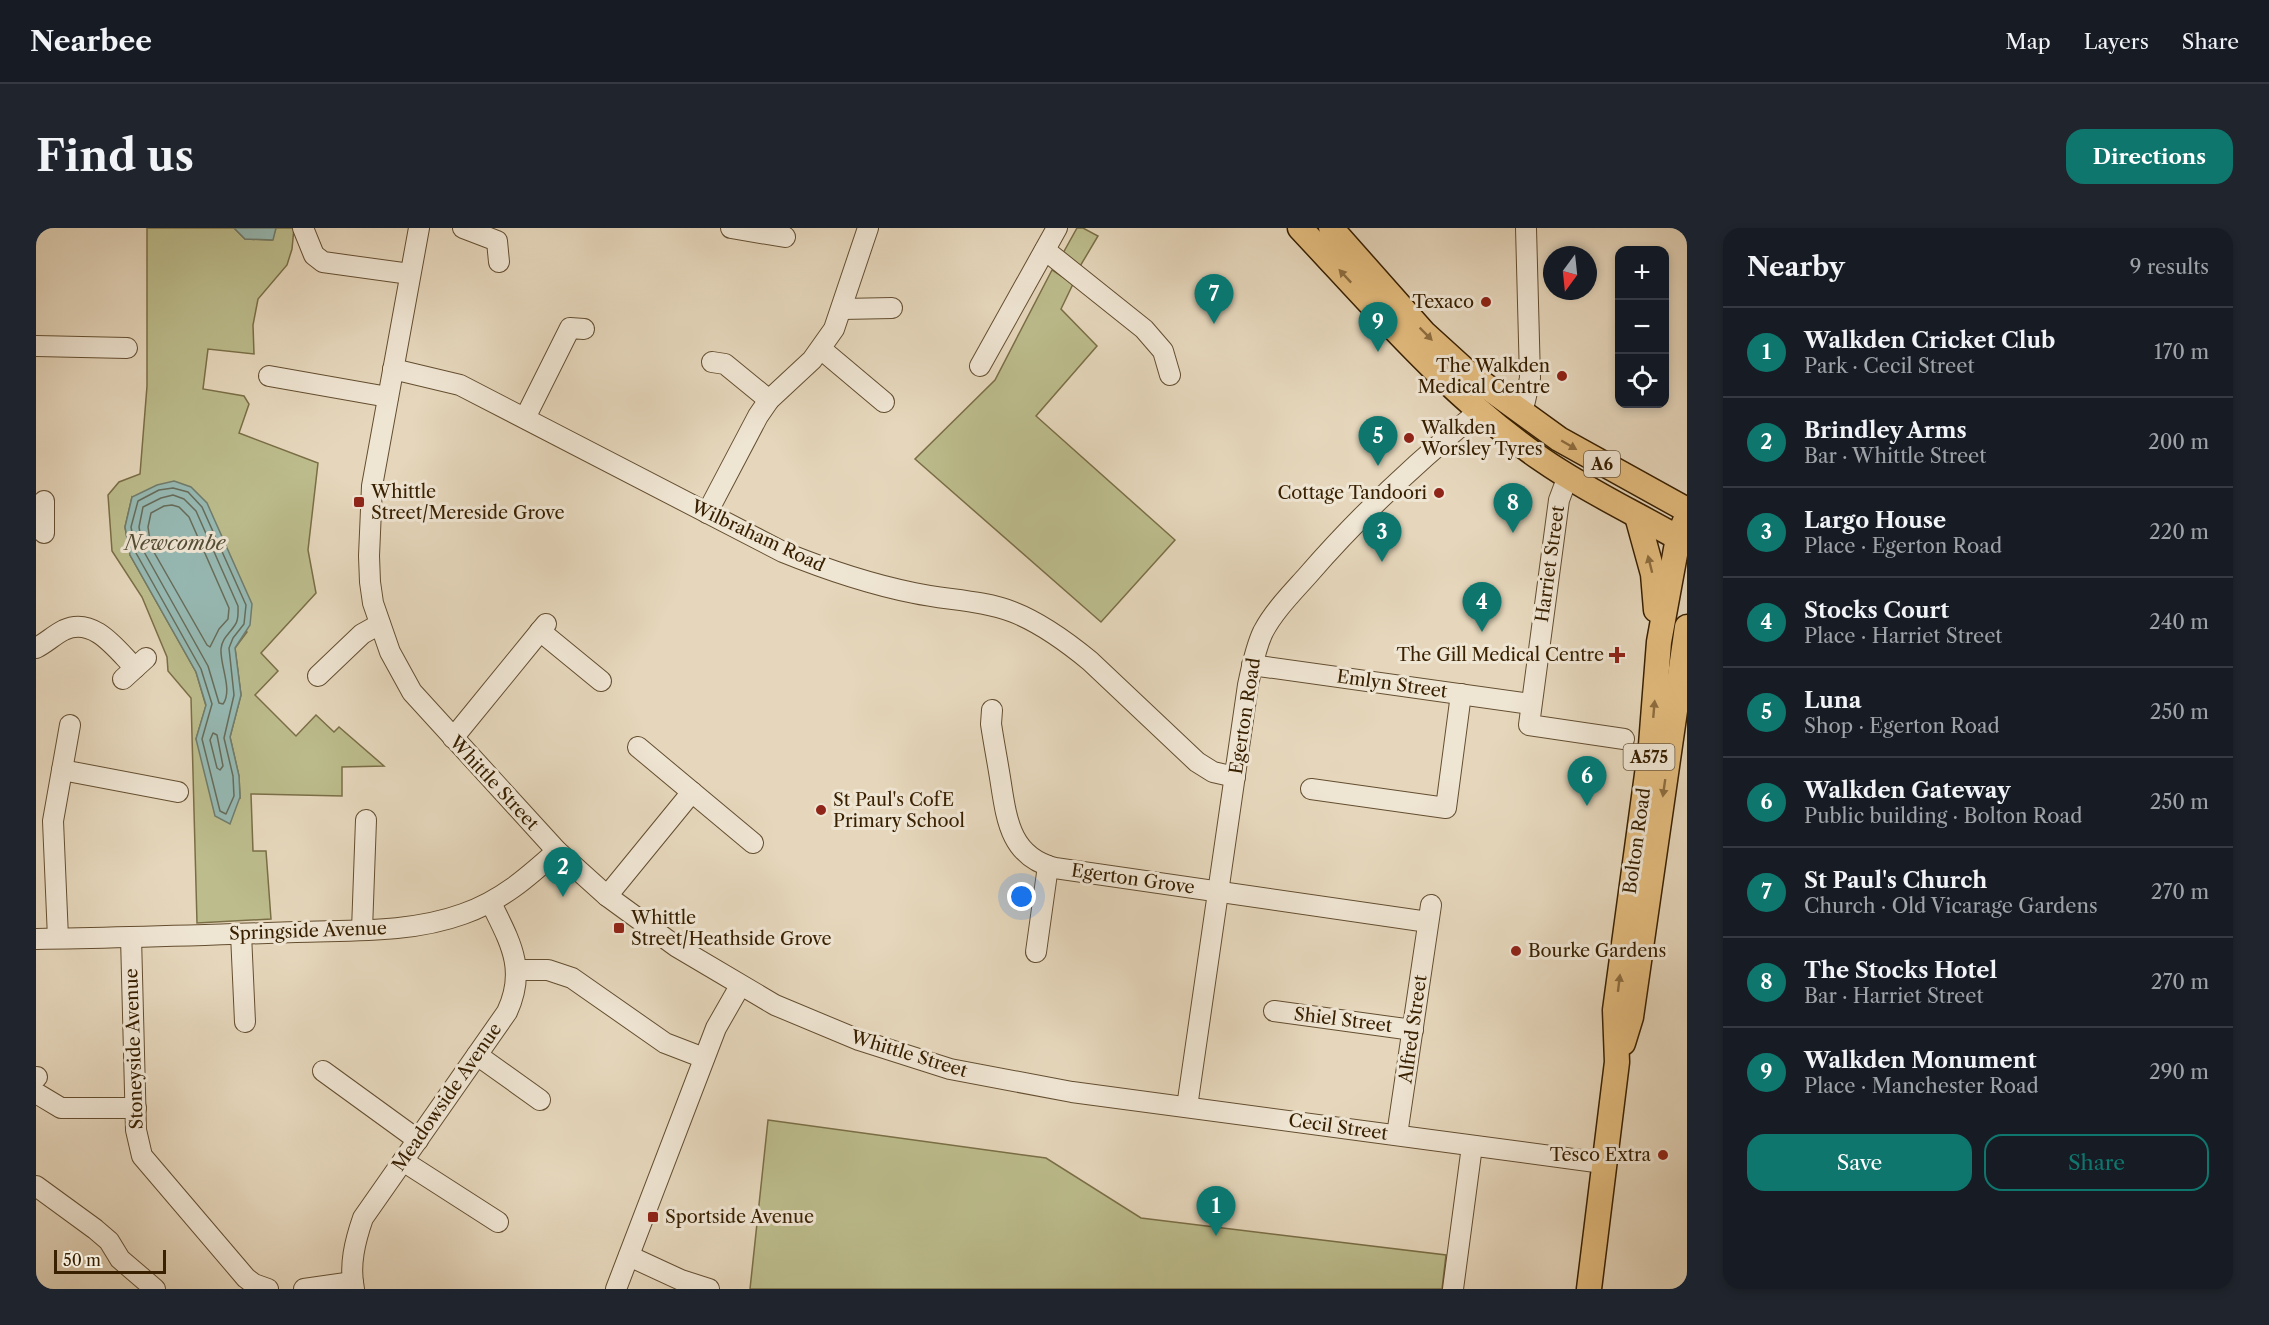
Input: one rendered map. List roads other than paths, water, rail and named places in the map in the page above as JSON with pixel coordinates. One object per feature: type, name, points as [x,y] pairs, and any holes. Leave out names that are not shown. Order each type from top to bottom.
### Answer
[{"type":"main road","name":"A6","points":[[1300,228],[1407,342],[1479,411],[1541,459],[1682,541]]},
{"type":"main road","name":"A6","points":[[1331,228],[1424,333],[1468,373],[1559,439],[1687,510]]},
{"type":"main road","name":"A575","points":[[1637,516],[1653,574],[1659,642]]},
{"type":"main road","name":"Bolton Road","points":[[1589,1289],[1617,1062],[1615,1010],[1651,745],[1659,642],[1687,516]]},
{"type":"main road","name":"Bolton Road","points":[[1617,1062],[1631,1017],[1687,627]]},
{"type":"street","points":[[303,228],[314,255],[323,262],[410,274]]},
{"type":"street","name":"Whittle Street","points":[[419,228],[372,486],[370,582],[380,624],[400,673],[427,710],[557,851],[607,896],[676,947],[740,986],[816,1023],[916,1059],[989,1077],[1072,1092]]},
{"type":"street","points":[[463,228],[497,241],[499,262]]},
{"type":"street","points":[[731,228],[785,237]]},
{"type":"street","points":[[707,513],[758,416],[769,400],[821,349],[834,330],[868,228]]},
{"type":"street","points":[[980,366],[1058,228]]},
{"type":"street","points":[[1520,412],[1528,392],[1530,378],[1526,228]]},
{"type":"street","points":[[1045,250],[1144,329],[1163,351],[1170,375]]},
{"type":"street","points":[[842,309],[892,308]]},
{"type":"street","points":[[525,418],[570,328],[584,329]]},
{"type":"street","points":[[36,346],[127,347]]},
{"type":"street","points":[[821,349],[884,402]]},
{"type":"street","points":[[712,362],[725,364],[769,400]]},
{"type":"street","name":"Wilbraham Road","points":[[393,369],[460,385],[783,552],[824,568],[913,593],[998,608],[1026,619],[1074,647],[1205,768],[1235,777]]},
{"type":"street","points":[[278,383],[388,397]]},
{"type":"street","name":"Egerton Road","points":[[1187,1107],[1252,665],[1263,632],[1319,562],[1374,505],[1479,411]]},
{"type":"street","name":"Harriet Street","points":[[1568,476],[1559,500],[1529,725],[1624,739]]},
{"type":"street","points":[[318,676],[362,634],[380,624]]},
{"type":"street","points":[[36,648],[70,627],[90,629],[104,637],[135,668]]},
{"type":"street","points":[[453,738],[543,628],[600,683]]},
{"type":"street","name":"Emlyn Street","points":[[1252,665],[1531,704]]},
{"type":"street","points":[[1311,789],[1446,808],[1461,694]]},
{"type":"street","name":"Egerton Grove","points":[[992,710],[991,724],[1013,809],[1011,832],[1029,856],[1048,866],[1219,892]]},
{"type":"street","points":[[58,939],[44,820],[62,770],[70,725]]},
{"type":"street","points":[[638,747],[753,843]]},
{"type":"street","points":[[62,770],[178,792]]},
{"type":"street","points":[[607,896],[692,792]]},
{"type":"street","points":[[362,930],[366,820]]},
{"type":"street","name":"Springside Avenue","points":[[36,939],[362,930],[422,925],[442,921],[491,903],[524,881],[557,851]]},
{"type":"street","name":"Egerton Grove","points":[[1044,943],[1048,866]]},
{"type":"street","name":"Alfred Street","points":[[1219,892],[1429,913],[1397,1136]]},
{"type":"street","name":"Meadowside Avenue","points":[[353,1285],[354,1251],[363,1218],[507,1012],[513,999],[517,970],[511,945],[491,903]]},
{"type":"street","points":[[241,934],[248,1015]]},
{"type":"street","name":"Stoneyside Avenue","points":[[131,937],[136,1108],[138,1144],[142,1156],[149,1167],[246,1278],[268,1289]]},
{"type":"street","points":[[517,970],[548,970],[572,978],[665,1043],[704,1058]]},
{"type":"street","points":[[616,1289],[704,1058],[723,1012],[740,986]]},
{"type":"street","name":"Shiel Street","points":[[1274,1011],[1413,1030]]},
{"type":"street","points":[[477,1055],[540,1100]]},
{"type":"street","points":[[323,1071],[418,1140]]},
{"type":"street","points":[[36,1083],[61,1108],[136,1108]]},
{"type":"street","name":"Cecil Street","points":[[1072,1092],[1604,1163]]},
{"type":"street","points":[[1453,1289],[1472,1146]]},
{"type":"street","points":[[403,1161],[498,1222]]},
{"type":"street","points":[[36,1186],[109,1241],[120,1259],[155,1289]]},
{"type":"street","points":[[629,1256],[681,1280],[709,1289]]},
{"type":"street","points":[[304,1289],[353,1285]]},
{"type":"water","points":[[234,228],[276,228],[273,240],[245,239]]},
{"type":"water","name":"Newcombe","points":[[174,481],[191,487],[207,503],[252,604],[250,625],[235,648],[241,695],[230,737],[239,776],[240,797],[230,824],[215,816],[196,739],[206,705],[196,672],[130,555],[125,527],[132,497],[157,485]]},
{"type":"place","name":"Texaco","points":[[1486,302]]},
{"type":"place","name":"St Paul's Church","points":[[1214,324]]},
{"type":"place","name":"Walkden Monument","points":[[1378,352]]},
{"type":"place","name":"The Walkden Medical Centre","points":[[1562,376]]},
{"type":"place","name":"Walkden Worsley Tyres","points":[[1409,438]]},
{"type":"place","name":"Luna","points":[[1378,466]]},
{"type":"place","name":"Cottage Tandoori","points":[[1439,493]]},
{"type":"place","name":"Whittle Street/Mereside Grove","points":[[359,502]]},
{"type":"place","name":"The Stocks Hotel","points":[[1513,533]]},
{"type":"place","name":"Largo House","points":[[1382,562]]},
{"type":"place","name":"Stocks Court","points":[[1482,632]]},
{"type":"place","name":"The Gill Medical Centre","points":[[1617,655]]},
{"type":"place","name":"Walkden Gateway","points":[[1587,806]]},
{"type":"place","name":"St Paul's CofE Primary School","points":[[821,810]]},
{"type":"place","name":"Brindley Arms","points":[[563,897]]},
{"type":"place","name":"Whittle Street/Heathside Grove","points":[[619,928]]},
{"type":"place","name":"Bourke Gardens","points":[[1516,951]]},
{"type":"place","name":"Tesco Extra","points":[[1663,1155]]},
{"type":"place","name":"Sportside Avenue","points":[[653,1217]]},
{"type":"place","name":"Walkden Cricket Club","points":[[1216,1236]]}]
